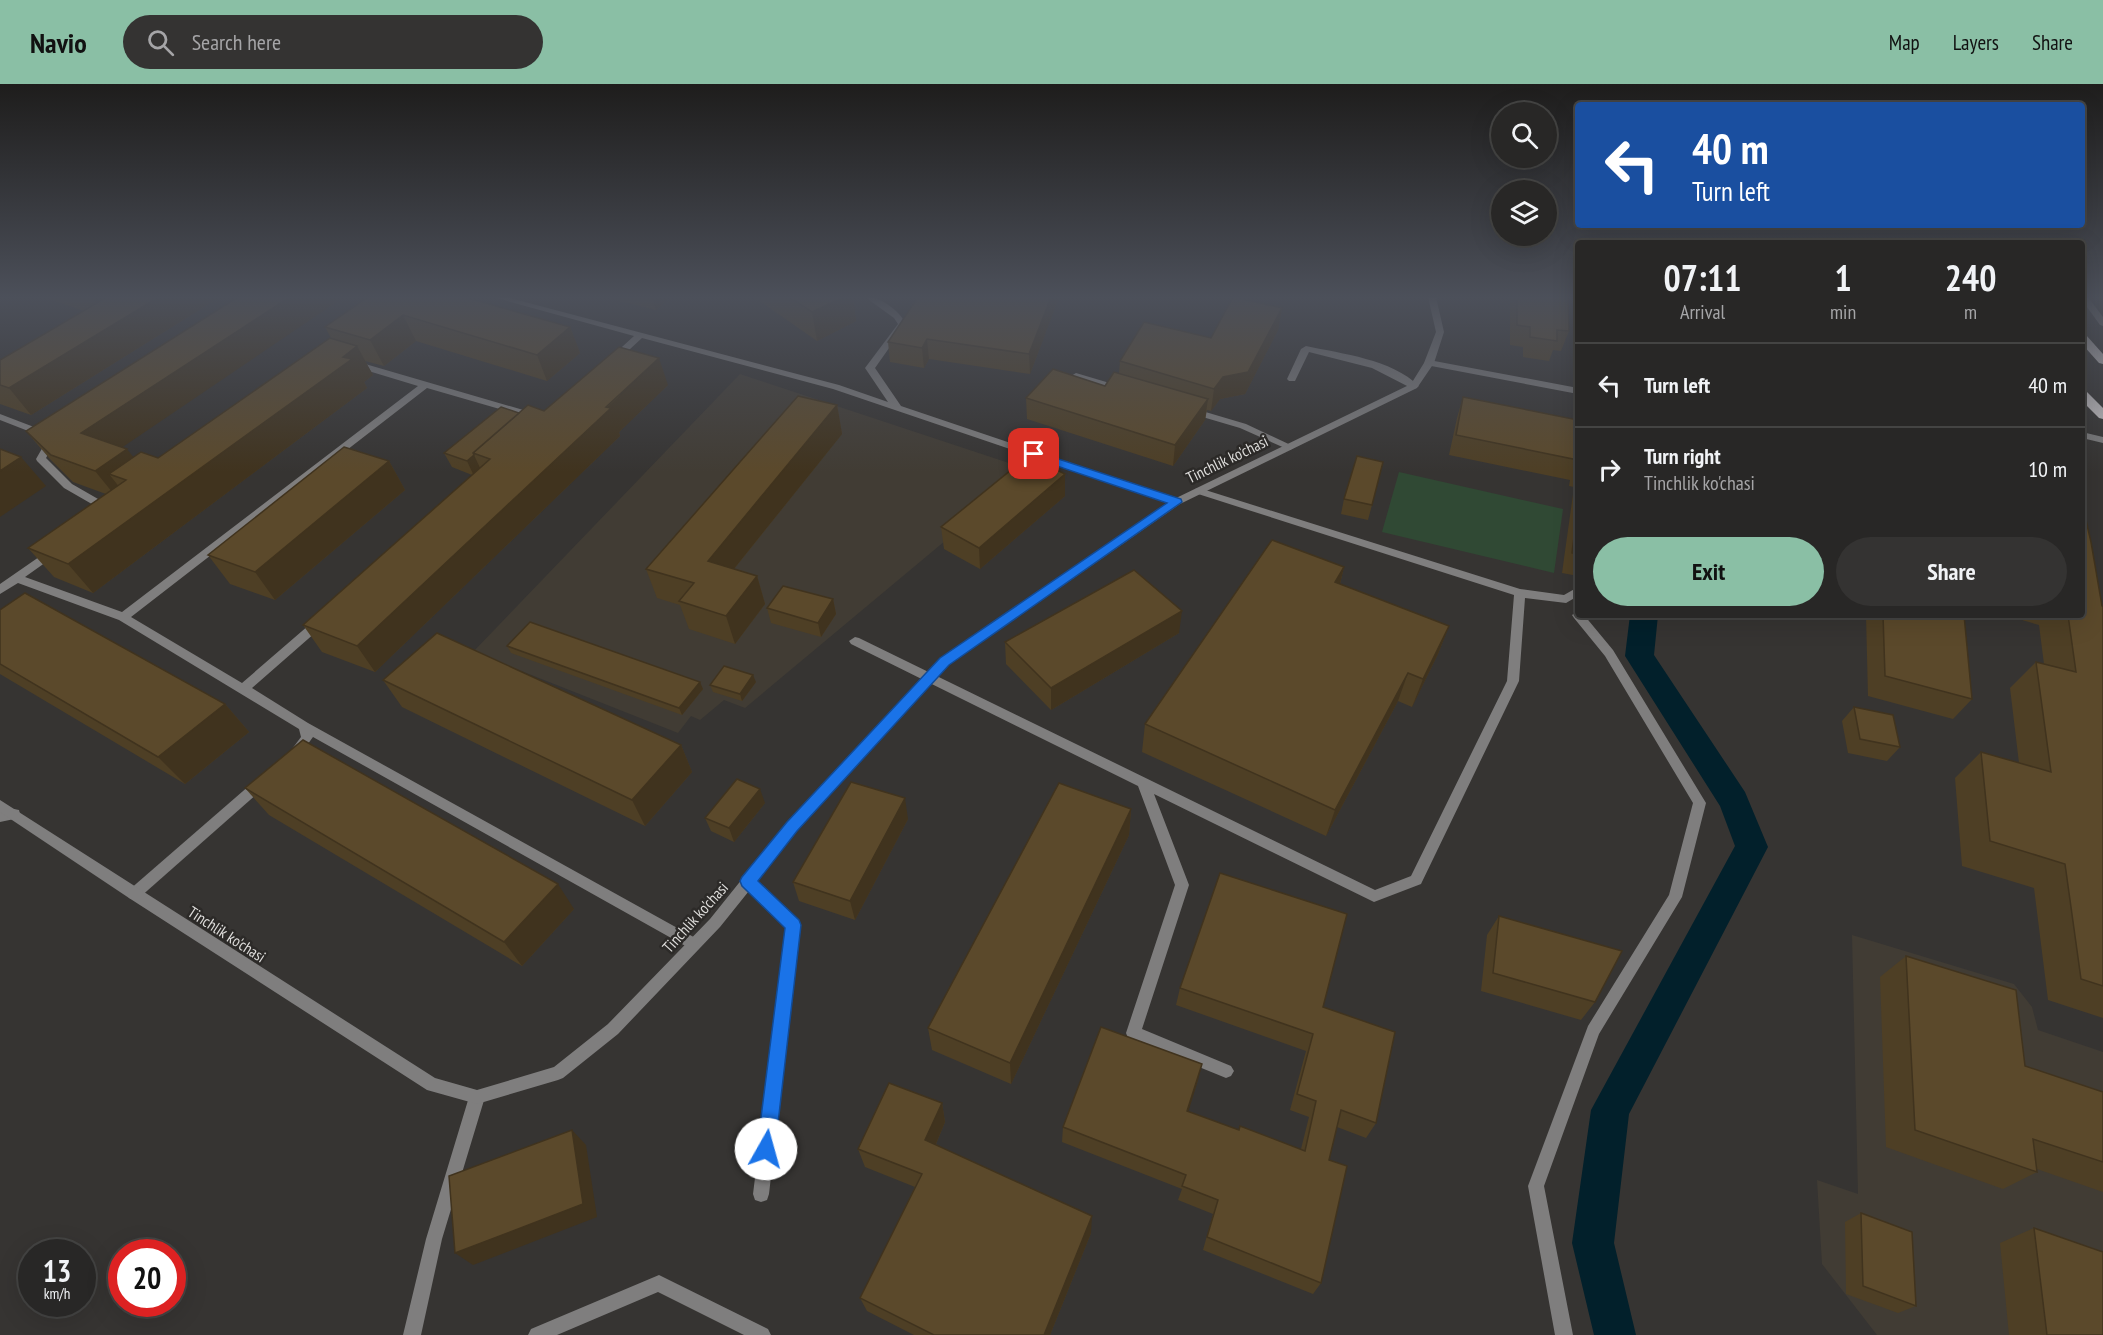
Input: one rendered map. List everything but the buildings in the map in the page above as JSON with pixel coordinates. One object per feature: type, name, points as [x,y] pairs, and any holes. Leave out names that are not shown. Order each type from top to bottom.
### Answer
[{"type":"main road","points":[[2085,397],[2103,415]]},
{"type":"street","points":[[606,366],[618,355]]},
{"type":"street","points":[[717,355],[836,387],[1176,502]]},
{"type":"street","points":[[879,355],[870,368],[897,407]]},
{"type":"street","points":[[1292,379],[1302,355]]},
{"type":"street","points":[[1336,355],[1372,363],[1395,372],[1414,386],[1432,355]]},
{"type":"street","points":[[348,362],[547,420]]},
{"type":"street","points":[[1429,363],[1575,390]]},
{"type":"street","points":[[1076,376],[1131,393]]},
{"type":"street","points":[[123,617],[425,385]]},
{"type":"street","name":"Tinchlik ko'chasi","points":[[0,805],[134,894],[432,1085],[477,1097],[558,1073],[613,1029],[715,923],[792,827],[945,662],[1176,502],[1414,386]]},
{"type":"street","points":[[1187,410],[1243,426],[1290,447]]},
{"type":"street","points":[[0,417],[56,435],[41,459],[68,486],[111,510]]},
{"type":"street","points":[[2085,436],[2103,440]]},
{"type":"street","points":[[1199,491],[1520,593],[1566,599],[1575,593]]},
{"type":"street","points":[[101,517],[120,503]]},
{"type":"street","points":[[0,590],[63,544]]},
{"type":"street","points":[[16,578],[123,617],[304,726],[694,944]]},
{"type":"street","points":[[855,641],[1374,896],[1416,880],[1513,681],[1520,593]]},
{"type":"street","points":[[1566,599],[1575,611]]},
{"type":"street","points":[[243,689],[332,611]]},
{"type":"street","points":[[1564,1335],[1536,1186],[1593,1031],[1676,897],[1700,803],[1609,653],[1580,618]]},
{"type":"street","points":[[288,759],[307,738],[304,726]]},
{"type":"street","points":[[134,894],[271,774]]},
{"type":"street","points":[[1143,782],[1182,885],[1133,1033],[1226,1071]]},
{"type":"street","points":[[0,817],[14,814]]},
{"type":"street","points":[[748,881],[793,925],[761,1194]]},
{"type":"street","points":[[412,1335],[434,1239],[477,1097]]},
{"type":"street","points":[[537,1335],[659,1283],[762,1335]]},
{"type":"shaded area","points":[[740,374],[1030,470],[745,708],[724,700],[700,720],[691,716],[678,733],[473,652]]},
{"type":"shaded area","points":[[1852,935],[2014,984],[2032,1007],[2038,1030],[2103,1052],[2103,1335],[1877,1335],[1822,1264],[1817,1180],[1858,1194]]},
{"type":"green space","points":[[1399,472],[1563,509],[1554,573],[1382,532]]},
{"type":"waterway","points":[[1615,1335],[1593,1243],[1610,1110],[1752,847],[1734,801],[1639,656],[1644,618]]},
{"type":"route","points":[[766,1149],[793,925],[748,881],[792,827],[945,662],[1176,502],[1034,454]]}]
